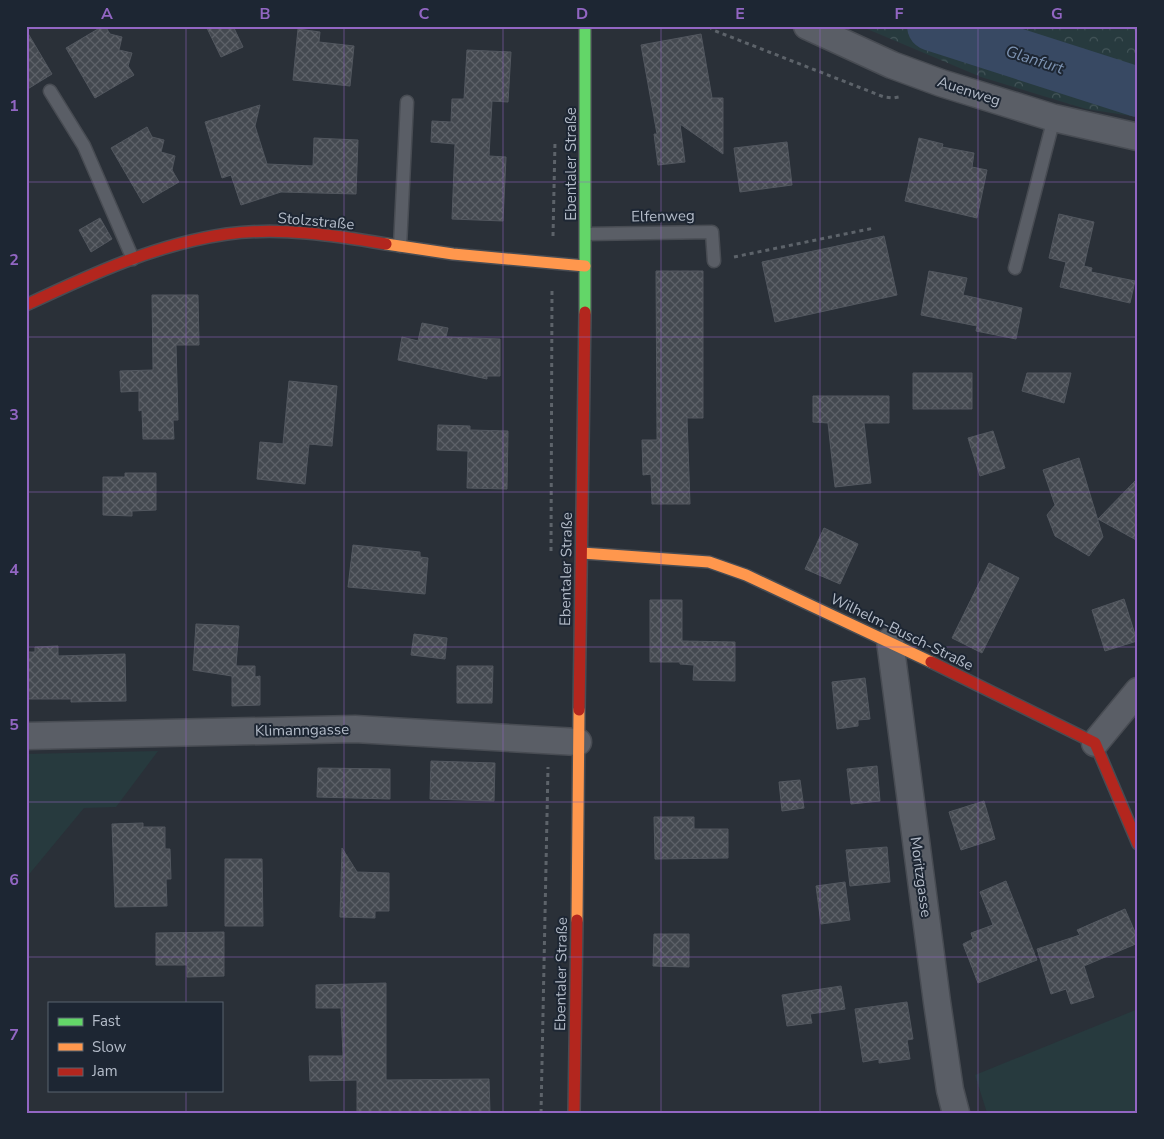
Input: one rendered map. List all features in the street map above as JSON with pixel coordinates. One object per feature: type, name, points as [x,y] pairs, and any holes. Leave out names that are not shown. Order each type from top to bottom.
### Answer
[{"type":"street","name":"Ebentaler Straße","points":[[574,1113],[586,234],[585,26]]},
{"type":"street","name":"Auenweg","points":[[807,26],[892,65],[941,83],[1054,118],[1138,137]]},
{"type":"street","name":"Stolzstraße","points":[[26,305],[80,280],[133,259],[187,242],[229,234],[293,231],[455,254],[585,266]]},
{"type":"street","name":"Wilhelm-Busch-Straße","points":[[582,553],[709,562],[746,575],[890,641],[1095,743]]},
{"type":"street","name":"Moritzgasse","points":[[890,641],[940,1021],[950,1090],[956,1113]]},
{"type":"street","points":[[1138,691],[1095,743],[1138,844]]},
{"type":"street","name":"Klimanngasse","points":[[26,736],[355,729],[578,742]]},
{"type":"lane","points":[[50,91],[84,146],[133,259]]},
{"type":"lane","points":[[400,246],[407,102]]},
{"type":"lane","points":[[1015,268],[1054,118]]},
{"type":"lane","name":"Elfenweg","points":[[586,234],[712,232],[714,261]]},
{"type":"path","points":[[709,26],[714,30],[884,98],[901,96]]},
{"type":"path","points":[[552,553],[552,263],[556,135]]},
{"type":"path","points":[[714,261],[874,228]]},
{"type":"path","points":[[541,1113],[549,740]]},
{"type":"green space","points":[[860,26],[1138,26],[1138,117],[1086,109],[981,77]]},
{"type":"green space","points":[[158,751],[116,807],[84,808],[26,878],[26,754]]},
{"type":"green space","points":[[1138,1009],[1138,1113],[987,1113],[975,1075]]},
{"type":"building","points":[[105,26],[110,34],[122,37],[119,50],[132,53],[128,66],[134,75],[95,98],[66,48]]},
{"type":"building","points":[[206,26],[233,26],[243,47],[221,57]]},
{"type":"building","points":[[298,29],[320,32],[319,42],[354,46],[350,86],[293,80]]},
{"type":"building","points":[[26,30],[52,74],[26,90]]},
{"type":"building","points":[[701,34],[712,98],[723,98],[723,154],[680,124],[685,162],[658,165],[654,134],[657,134],[641,45]]},
{"type":"building","points":[[467,50],[511,52],[508,102],[492,101],[489,156],[506,157],[503,221],[452,219],[455,144],[431,142],[432,121],[451,122],[452,99],[464,99]]},
{"type":"building","points":[[260,105],[255,126],[267,164],[313,166],[314,138],[358,140],[356,194],[281,192],[241,205],[231,175],[222,178],[205,122]]},
{"type":"building","points":[[147,127],[152,137],[164,140],[161,152],[175,156],[172,170],[179,182],[143,203],[111,148]]},
{"type":"building","points":[[919,138],[943,144],[942,147],[974,153],[972,167],[987,170],[977,218],[905,201]]},
{"type":"building","points":[[787,142],[792,185],[740,192],[734,148]]},
{"type":"building","points":[[1059,214],[1094,222],[1084,266],[1092,268],[1091,272],[1135,281],[1130,303],[1060,287],[1066,262],[1049,258]]},
{"type":"building","points":[[100,218],[112,239],[91,252],[79,230]]},
{"type":"building","points":[[884,236],[897,295],[775,322],[762,262]]},
{"type":"building","points":[[656,271],[703,271],[703,418],[687,418],[690,504],[652,504],[651,474],[643,475],[642,440],[657,440]]},
{"type":"building","points":[[929,271],[967,278],[963,295],[1022,308],[1016,339],[976,331],[977,326],[921,315]]},
{"type":"building","points":[[152,295],[198,295],[199,345],[176,345],[178,420],[173,420],[174,439],[143,439],[142,410],[139,411],[139,391],[121,392],[120,371],[153,370]]},
{"type":"building","points":[[422,323],[448,328],[446,337],[500,339],[500,376],[487,376],[487,379],[398,360],[402,337],[418,341]]},
{"type":"building","points":[[913,373],[972,373],[972,409],[913,409]]},
{"type":"building","points":[[1027,373],[1071,373],[1064,403],[1022,391]]},
{"type":"building","points":[[289,381],[337,386],[332,446],[309,444],[305,484],[257,479],[260,442],[283,444]]},
{"type":"building","points":[[813,396],[889,396],[889,423],[864,423],[871,483],[835,487],[828,423],[813,422]]},
{"type":"building","points":[[438,425],[470,426],[470,430],[508,431],[507,489],[467,488],[468,451],[437,450]]},
{"type":"building","points":[[993,431],[1005,468],[980,476],[968,438]]},
{"type":"building","points":[[1079,458],[1103,537],[1089,556],[1055,536],[1047,515],[1055,505],[1043,470]]},
{"type":"building","points":[[125,473],[156,473],[156,510],[132,511],[132,516],[103,515],[103,477],[125,477]]},
{"type":"building","points":[[1138,478],[1138,541],[1098,519]]},
{"type":"building","points":[[824,528],[858,544],[840,584],[805,569]]},
{"type":"building","points":[[353,545],[420,552],[420,557],[428,558],[425,594],[348,587]]},
{"type":"building","points":[[989,563],[1019,578],[982,653],[952,638]]},
{"type":"building","points":[[1124,599],[1137,641],[1105,651],[1092,610]]},
{"type":"building","points":[[650,600],[682,600],[682,641],[735,642],[735,681],[693,680],[694,665],[680,664],[680,662],[650,662]]},
{"type":"building","points":[[196,624],[239,626],[236,666],[255,666],[255,677],[260,676],[260,705],[232,706],[232,676],[193,670]]},
{"type":"building","points":[[414,634],[447,638],[445,659],[411,655]]},
{"type":"building","points":[[58,646],[58,656],[125,654],[126,701],[71,702],[71,699],[26,699],[26,652],[35,652],[35,647]]},
{"type":"building","points":[[457,666],[493,666],[492,703],[457,703]]},
{"type":"building","points":[[865,678],[870,719],[858,720],[858,726],[837,729],[832,682]]},
{"type":"building","points":[[431,761],[495,763],[494,801],[430,799]]},
{"type":"building","points":[[877,766],[880,801],[851,804],[847,769]]},
{"type":"building","points":[[318,768],[390,769],[390,799],[317,797]]},
{"type":"building","points":[[800,780],[804,808],[782,811],[779,782]]},
{"type":"building","points":[[984,801],[995,839],[961,850],[949,812]]},
{"type":"building","points":[[654,817],[694,817],[694,829],[728,829],[728,858],[655,859]]},
{"type":"building","points":[[143,823],[143,827],[165,827],[165,849],[170,849],[171,879],[166,879],[167,906],[115,907],[112,824]]},
{"type":"building","points":[[887,847],[890,882],[850,886],[846,850]]},
{"type":"building","points":[[342,848],[357,872],[389,873],[389,911],[375,911],[375,918],[340,917]]},
{"type":"building","points":[[225,859],[262,859],[263,926],[225,926]]},
{"type":"building","points":[[1006,881],[1037,960],[978,983],[963,944],[973,939],[971,933],[993,925],[980,892]]},
{"type":"building","points":[[845,882],[850,920],[821,924],[816,886]]},
{"type":"building","points":[[1125,909],[1138,943],[1084,966],[1094,997],[1071,1004],[1066,989],[1051,994],[1037,949],[1080,935],[1077,930]]},
{"type":"building","points":[[224,932],[224,976],[187,977],[187,965],[156,965],[156,933]]},
{"type":"building","points":[[654,934],[689,934],[689,967],[653,966]]},
{"type":"building","points":[[386,983],[386,1080],[489,1079],[490,1113],[357,1113],[357,1080],[310,1081],[309,1056],[343,1056],[341,1008],[316,1008],[316,985]]},
{"type":"building","points":[[841,986],[845,1009],[810,1014],[812,1023],[787,1026],[782,995]]},
{"type":"building","points":[[907,1002],[913,1039],[907,1040],[910,1059],[879,1063],[879,1059],[863,1062],[855,1009]]},
{"type":"waterway","name":"Glanfurt","points":[[932,26],[1138,92]]},
{"type":"traffic: fast","points":[[585,26],[585,312]]},
{"type":"traffic: slow","points":[[386,244],[453,254],[585,266]]},
{"type":"traffic: slow","points":[[582,553],[709,562],[746,575],[931,662]]},
{"type":"traffic: slow","points":[[577,920],[579,710]]},
{"type":"traffic: jam","points":[[26,305],[99,272],[149,253],[175,245],[227,234],[267,231],[307,233],[386,244]]},
{"type":"traffic: jam","points":[[579,710],[585,312]]},
{"type":"traffic: jam","points":[[931,662],[1095,743],[1138,844]]},
{"type":"traffic: jam","points":[[574,1113],[577,920]]}]
